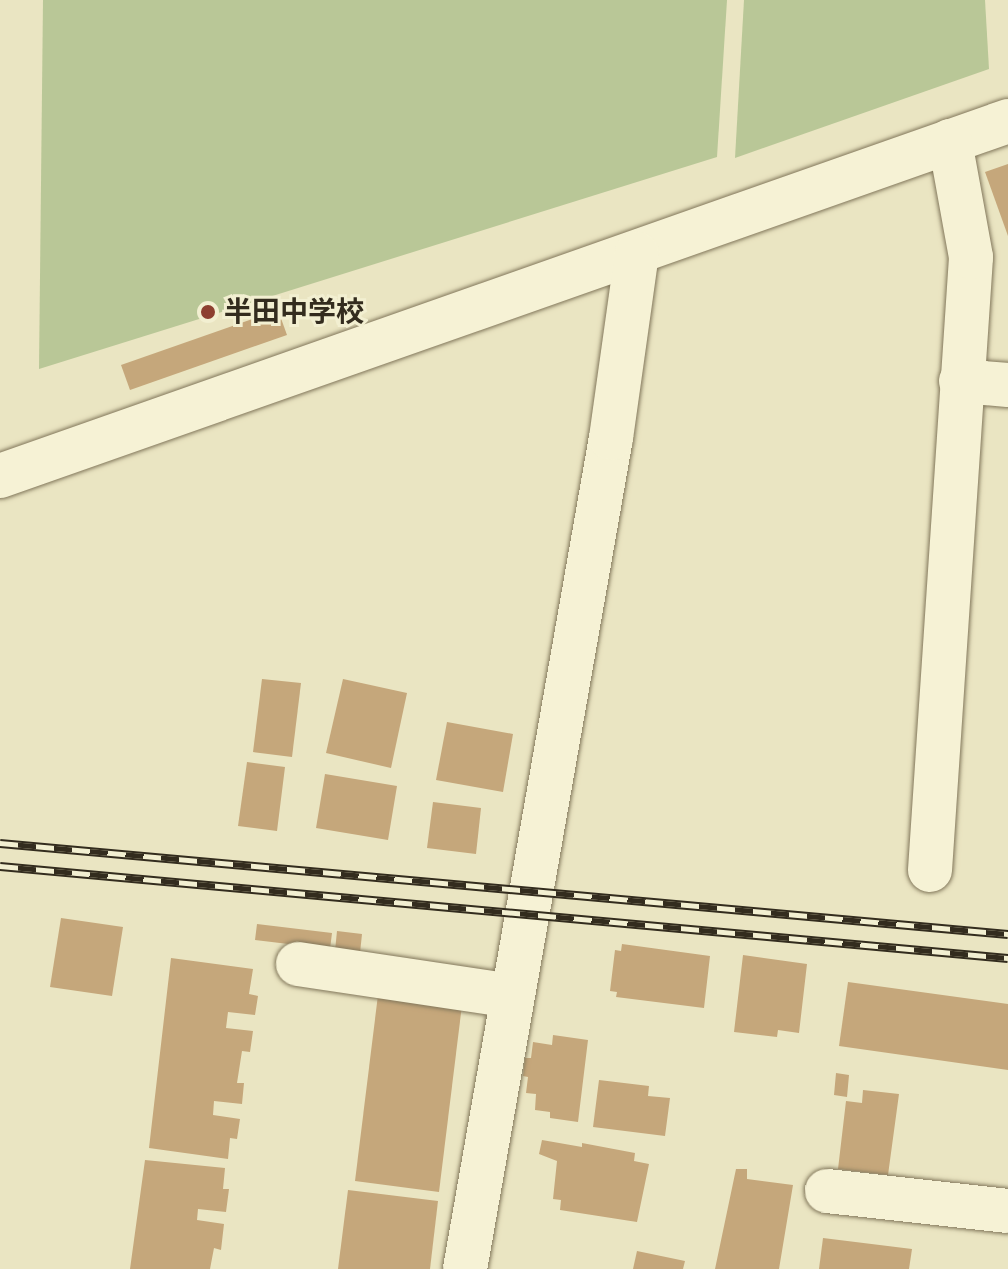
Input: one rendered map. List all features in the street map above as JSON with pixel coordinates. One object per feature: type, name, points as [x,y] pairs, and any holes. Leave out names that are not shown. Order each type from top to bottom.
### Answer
[{"type":"street","points":[[0,476],[1008,121]]},
{"type":"street","points":[[930,870],[971,257],[950,141]]},
{"type":"street","points":[[465,1269],[511,996],[533,892],[585,571],[611,438],[637,254]]},
{"type":"street","points":[[961,381],[1008,385]]},
{"type":"street","points":[[298,964],[511,996]]},
{"type":"street","points":[[827,1191],[1008,1211]]},
{"type":"green space","name":"半田中学校","points":[[43,0],[727,0],[717,157],[39,369]]},
{"type":"green space","points":[[744,0],[985,0],[989,69],[735,158]]},
{"type":"building","points":[[1008,164],[1008,236],[985,172]]},
{"type":"building","points":[[278,310],[287,335],[130,390],[121,365]]},
{"type":"building","points":[[262,679],[301,683],[292,757],[253,752]]},
{"type":"building","points":[[343,679],[407,693],[391,768],[326,753]]},
{"type":"building","points":[[447,722],[513,734],[503,792],[436,780]]},
{"type":"building","points":[[247,762],[285,767],[277,831],[238,826]]},
{"type":"building","points":[[325,774],[397,786],[388,840],[316,828]]},
{"type":"building","points":[[433,802],[481,808],[476,854],[427,848]]},
{"type":"building","points":[[61,918],[123,927],[112,996],[50,987]]},
{"type":"building","points":[[257,924],[332,933],[330,949],[255,940]]},
{"type":"building","points":[[337,931],[362,934],[360,953],[335,951]]},
{"type":"building","points":[[622,944],[710,956],[704,1008],[616,997],[617,992],[610,991],[615,950],[621,951]]},
{"type":"building","points":[[743,955],[807,964],[799,1033],[778,1030],[777,1037],[734,1032]]},
{"type":"building","points":[[171,958],[253,969],[249,994],[258,996],[255,1015],[228,1012],[226,1028],[253,1031],[250,1052],[242,1051],[237,1083],[244,1083],[242,1104],[214,1101],[213,1115],[240,1119],[237,1139],[230,1138],[228,1159],[149,1148]]},
{"type":"building","points":[[848,982],[1008,1004],[1008,1070],[839,1046]]},
{"type":"building","points":[[378,995],[462,1005],[439,1192],[355,1181]]},
{"type":"building","points":[[553,1035],[588,1040],[578,1122],[550,1118],[550,1112],[535,1110],[536,1094],[526,1093],[528,1077],[523,1076],[525,1058],[531,1058],[533,1042],[552,1045]]},
{"type":"building","points":[[836,1073],[849,1075],[847,1097],[834,1095]]},
{"type":"building","points":[[599,1080],[649,1086],[648,1096],[670,1098],[665,1136],[593,1127]]},
{"type":"building","points":[[863,1090],[899,1094],[888,1175],[838,1169],[846,1101],[862,1103]]},
{"type":"building","points":[[542,1140],[582,1147],[582,1143],[635,1153],[634,1161],[649,1164],[637,1222],[560,1210],[561,1200],[553,1199],[557,1161],[539,1154]]},
{"type":"building","points":[[145,1160],[225,1168],[223,1189],[229,1189],[226,1212],[198,1209],[197,1220],[224,1224],[221,1250],[214,1248],[210,1269],[130,1269]]},
{"type":"building","points":[[736,1169],[747,1169],[747,1179],[793,1185],[779,1269],[715,1269]]},
{"type":"building","points":[[348,1190],[438,1201],[430,1269],[338,1269]]},
{"type":"building","points":[[823,1238],[912,1249],[909,1269],[819,1269]]},
{"type":"building","points":[[637,1251],[685,1261],[683,1269],[633,1269]]},
{"type":"railway","points":[[0,843],[1008,934]]},
{"type":"railway","points":[[0,866],[1008,958]]},
{"type":"place","name":"半田中学校","points":[[208,312]]}]
